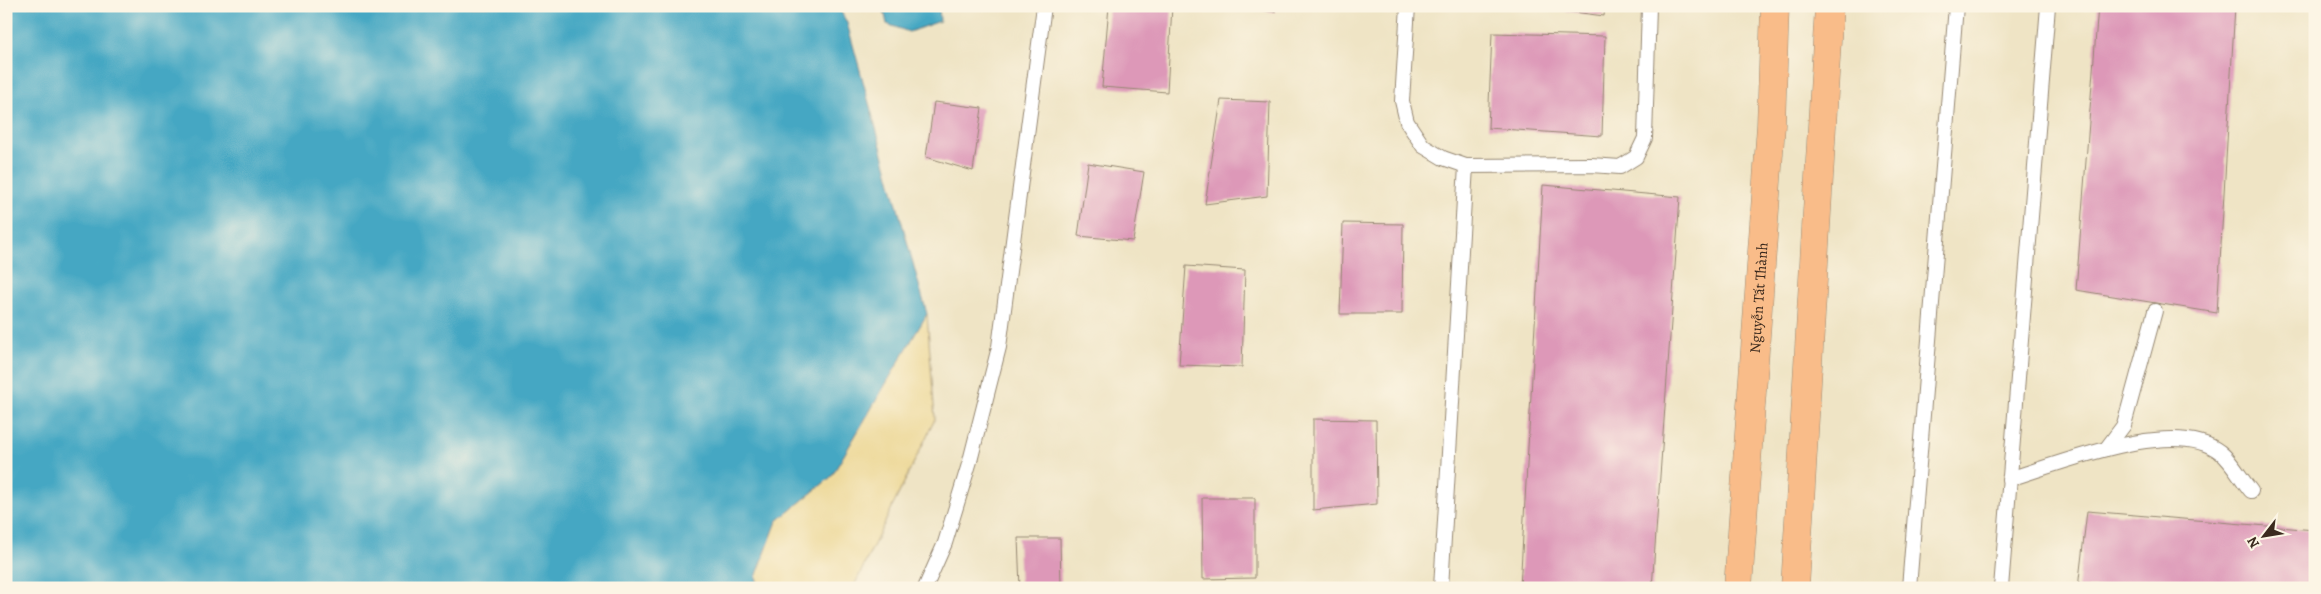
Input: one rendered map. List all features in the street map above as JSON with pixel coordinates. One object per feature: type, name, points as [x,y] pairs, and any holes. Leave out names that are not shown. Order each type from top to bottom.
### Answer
[{"type":"main road","name":"Nguyễn Tất Thành","points":[[1738,588],[1770,145],[1775,6]]},
{"type":"main road","points":[[1795,588],[1829,6]]},
{"type":"lane","points":[[925,588],[945,543],[970,462],[1000,347],[1044,6]]},
{"type":"lane","points":[[1408,6],[1402,101],[1407,122],[1423,146],[1443,158],[1466,166],[1591,165],[1620,167],[1636,157],[1645,138],[1649,6]]},
{"type":"lane","points":[[1909,588],[1956,6]]},
{"type":"lane","points":[[2001,588],[2048,6]]},
{"type":"lane","points":[[1441,588],[1466,166]]},
{"type":"lane","points":[[2106,449],[2124,425],[2155,311]]},
{"type":"lane","points":[[2009,479],[2126,443],[2160,439],[2197,440],[2220,452],[2251,491]]},
{"type":"sand","points":[[927,314],[935,419],[853,588],[759,588],[756,577],[777,521],[831,477]]},
{"type":"water","points":[[6,6],[838,6],[847,23],[927,314],[831,477],[777,521],[756,577],[759,588],[6,588]]},
{"type":"water","points":[[883,6],[939,6],[940,21],[909,32],[887,24]]},
{"type":"building","points":[[1109,6],[1172,6],[1167,92],[1102,87]]},
{"type":"building","points":[[1230,6],[1275,6],[1275,12]]},
{"type":"building","points":[[1535,6],[1605,6],[1604,16]]},
{"type":"building","points":[[2098,6],[2235,6],[2217,313],[2076,290]]},
{"type":"building","points":[[1492,33],[1605,36],[1602,136],[1488,128]]},
{"type":"building","points":[[1221,100],[1270,102],[1267,196],[1205,204]]},
{"type":"building","points":[[934,102],[982,108],[973,171],[926,157]]},
{"type":"building","points":[[1088,163],[1144,172],[1133,241],[1078,236]]},
{"type":"building","points":[[1543,185],[1680,197],[1652,588],[1520,588]]},
{"type":"building","points":[[1343,223],[1403,224],[1402,314],[1340,314]]},
{"type":"building","points":[[1186,266],[1245,270],[1242,367],[1179,365]]},
{"type":"building","points":[[1313,419],[1376,420],[1377,504],[1313,510]]},
{"type":"building","points":[[1202,498],[1255,498],[1255,578],[1203,579]]},
{"type":"building","points":[[2087,511],[2315,530],[2315,588],[2078,588]]},
{"type":"building","points":[[1018,538],[1060,538],[1061,588],[1020,588]]}]
